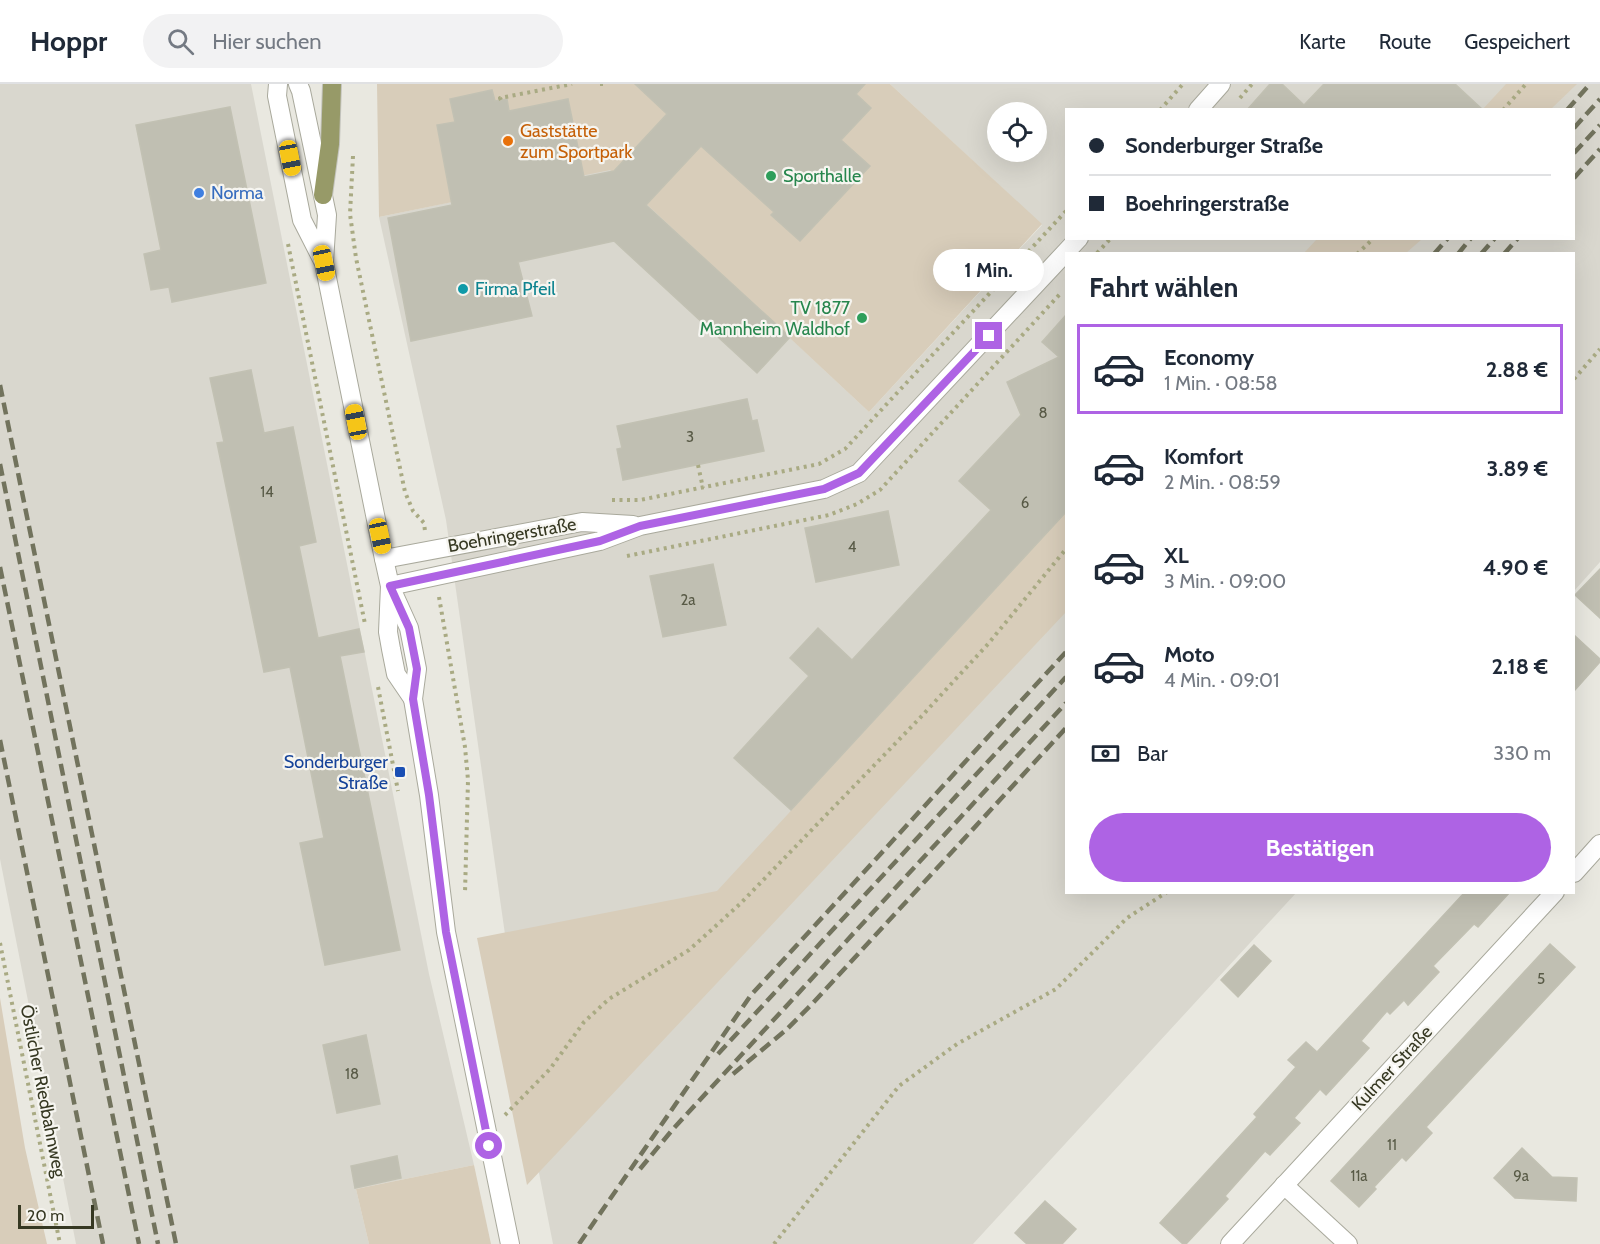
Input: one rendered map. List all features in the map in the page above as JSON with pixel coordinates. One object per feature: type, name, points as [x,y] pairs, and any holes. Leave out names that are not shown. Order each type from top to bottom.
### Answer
[{"type":"main road","points":[[323,195],[330,144],[332,84]]},
{"type":"street","points":[[278,84],[277,96],[302,220],[324,263]]},
{"type":"street","points":[[298,84],[327,214],[324,263],[384,559],[390,586],[409,628],[417,669],[413,699],[429,795],[446,932],[510,1244]]},
{"type":"street","points":[[1200,108],[1221,84]]},
{"type":"street","name":"Boehringerstraße","points":[[1066,252],[1077,240]]},
{"type":"street","name":"Boehringerstraße","points":[[390,586],[600,541],[640,526],[824,489],[859,473],[1065,253]]},
{"type":"street","name":"Boehringerstraße","points":[[384,559],[582,522],[640,526]]},
{"type":"street","points":[[1575,872],[1600,844]]},
{"type":"street","name":"Kulmer Straße","points":[[1230,1244],[1553,894]]},
{"type":"street","points":[[1284,1185],[1348,1244]]},
{"type":"path","points":[[501,100],[500,98],[552,86],[572,84]]},
{"type":"path","points":[[1162,108],[1183,84]]},
{"type":"path","points":[[1505,108],[1526,84]]},
{"type":"path","points":[[353,144],[350,213],[356,258],[405,492],[413,511],[424,524],[425,531]]},
{"type":"path","points":[[601,499],[640,500],[703,488],[819,464],[845,449],[1065,212]]},
{"type":"path","points":[[286,235],[366,630]]},
{"type":"path","points":[[1099,252],[1109,240]]},
{"type":"path","points":[[1359,252],[1372,240]]},
{"type":"path","points":[[1575,378],[1600,349]]},
{"type":"path","points":[[698,465],[703,488]]},
{"type":"path","points":[[505,1115],[550,1069],[585,1022],[609,999],[689,950],[740,904],[926,712],[988,644],[1065,550]]},
{"type":"path","points":[[440,602],[465,747],[468,780],[465,904]]},
{"type":"path","points":[[375,676],[398,791]]},
{"type":"path","points":[[774,1244],[899,1086],[957,1044],[1056,989],[1127,918],[1164,894]]},
{"type":"path","name":"Östlicher Riedbahnweg","points":[[0,943],[60,1244]]},
{"type":"shaded area","points":[[0,84],[251,84],[429,974],[474,1165],[356,1189],[369,1244],[76,1244],[0,859]]},
{"type":"shaded area","name":"TV 1877 Mannheim Waldhof","points":[[377,84],[890,84],[1042,224],[869,412],[610,170],[379,217]]},
{"type":"shaded area","points":[[890,84],[1600,84],[1600,562],[1575,590],[1575,252],[1065,252],[1065,894],[1295,894],[973,1244],[553,1244],[539,1173],[446,520],[379,217],[610,169],[869,412],[1042,225]]},
{"type":"shaded area","points":[[1506,84],[1577,84],[1552,108],[1484,108]]},
{"type":"shaded area","points":[[1316,240],[1421,240],[1407,252],[1305,252]]},
{"type":"shaded area","points":[[1065,513],[1065,613],[527,1185],[477,938],[717,891]]},
{"type":"shaded area","points":[[0,998],[25,1148],[47,1244],[0,1244]]},
{"type":"shaded area","points":[[474,1165],[491,1244],[369,1244],[356,1189]]},
{"type":"building","points":[[635,84],[865,84],[856,94],[871,108],[841,140],[870,166],[800,241],[771,215],[774,212],[701,146],[646,205],[790,337],[757,373],[614,241],[518,262],[532,316],[411,341],[388,218],[452,205],[437,125],[455,122],[450,99],[492,90],[495,101],[507,99],[509,111],[568,99],[584,177],[614,171],[667,114]]},
{"type":"building","points":[[1270,84],[1282,84],[1304,105],[1324,84],[1455,84],[1481,108],[1249,108]]},
{"type":"building","name":"Norma","points":[[230,107],[266,283],[172,302],[169,287],[151,290],[144,254],[161,250],[136,125]]},
{"type":"building","points":[[1065,316],[1065,513],[791,810],[734,758],[809,676],[790,658],[818,628],[852,660],[991,510],[959,481],[1021,415],[1007,382],[1059,357],[1042,342]]},
{"type":"building","points":[[251,370],[264,433],[293,427],[316,542],[299,546],[318,638],[359,629],[364,652],[340,656],[400,950],[325,965],[300,843],[324,838],[290,667],[264,672],[217,443],[224,442],[210,378]]},
{"type":"building","points":[[747,399],[752,421],[757,420],[764,451],[623,480],[617,449],[622,448],[617,426]]},
{"type":"building","points":[[888,511],[899,565],[816,582],[805,528]]},
{"type":"building","points":[[713,564],[726,625],[663,637],[650,576]]},
{"type":"building","points":[[1600,569],[1600,618],[1575,595]]},
{"type":"building","points":[[1575,636],[1600,659],[1600,662],[1575,690]]},
{"type":"building","points":[[1463,894],[1508,894],[1478,927],[1474,924],[1433,966],[1439,972],[1408,1005],[1404,1000],[1390,1014],[1387,1011],[1361,1041],[1369,1048],[1326,1095],[1320,1089],[1294,1118],[1300,1123],[1270,1155],[1265,1151],[1225,1196],[1228,1199],[1186,1244],[1183,1244],[1160,1223],[1257,1117],[1254,1114],[1296,1067],[1288,1060],[1306,1042],[1317,1052]]},
{"type":"building","points":[[1550,944],[1575,967],[1426,1127],[1432,1133],[1406,1161],[1402,1157],[1359,1207],[1331,1181]]},
{"type":"building","points":[[1254,945],[1271,961],[1238,997],[1221,980]]},
{"type":"building","points":[[366,1035],[380,1104],[337,1113],[323,1045]]},
{"type":"building","points":[[1522,1148],[1552,1177],[1577,1178],[1576,1201],[1515,1198],[1494,1178]]},
{"type":"building","points":[[397,1156],[401,1178],[355,1188],[351,1166]]},
{"type":"building","points":[[1045,1201],[1076,1229],[1062,1244],[1027,1244],[1015,1233]]},
{"type":"railway","points":[[1569,108],[1590,84]]},
{"type":"railway","points":[[1575,127],[1600,99]]},
{"type":"railway","points":[[1575,152],[1600,125]]},
{"type":"railway","points":[[1575,177],[1600,149]]},
{"type":"railway","points":[[1436,252],[1446,240]]},
{"type":"railway","points":[[1460,252],[1469,240]]},
{"type":"railway","points":[[1483,252],[1493,240]]},
{"type":"railway","points":[[1506,252],[1516,240]]},
{"type":"railway","points":[[0,385],[176,1244]]},
{"type":"railway","points":[[0,464],[158,1244]]},
{"type":"railway","points":[[0,567],[139,1244]]},
{"type":"railway","points":[[579,1244],[751,995],[1065,653]]},
{"type":"railway","points":[[718,1054],[1065,678]]},
{"type":"railway","points":[[640,1169],[673,1129],[1065,704]]},
{"type":"railway","points":[[733,1074],[786,1030],[813,1003],[1065,729]]},
{"type":"railway","points":[[0,740],[103,1244]]},
{"type":"place","name":"Gaststätte zum Sportpark","points":[[508,141]]},
{"type":"place","name":"Sporthalle","points":[[771,176]]},
{"type":"place","name":"Norma","points":[[199,193]]},
{"type":"place","name":"Firma Pfeil","points":[[463,289]]},
{"type":"place","name":"TV 1877 Mannheim Waldhof","points":[[862,318]]},
{"type":"place","name":"Sonderburger Straße","points":[[400,772]]},
{"type":"route","points":[[489,1146],[446,932],[429,795],[413,699],[417,669],[409,628],[390,586],[600,541],[640,526],[824,489],[859,473],[989,336]]}]
